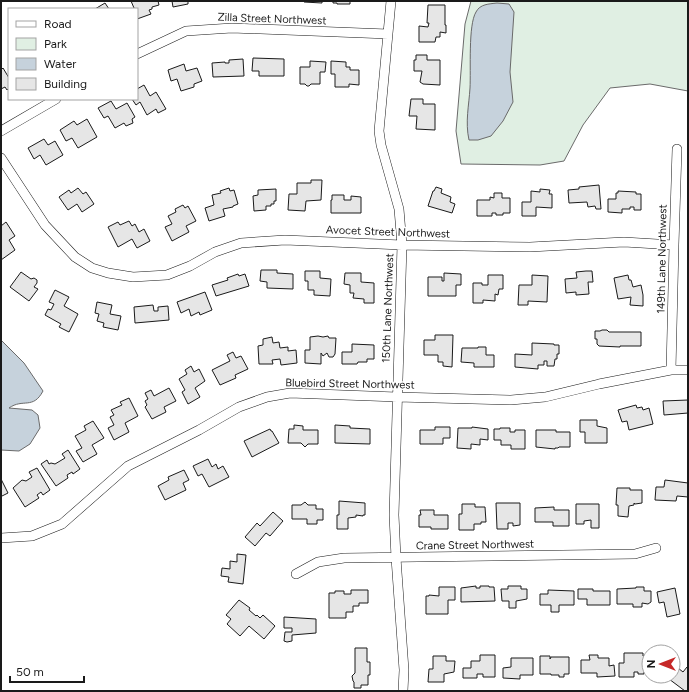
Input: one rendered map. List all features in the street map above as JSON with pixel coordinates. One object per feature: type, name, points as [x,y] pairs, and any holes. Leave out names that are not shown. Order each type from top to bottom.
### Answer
[{"type":"street","name":"150th Lane Northwest","points":[[391,1],[379,131],[381,144],[399,209],[402,245],[394,514],[404,670],[403,691]]},
{"type":"street","name":"Zilla Street Northwest","points":[[138,54],[186,31],[232,28],[388,34]]},
{"type":"street","points":[[1,131],[54,100]]},
{"type":"street","name":"149th Lane Northwest","points":[[671,370],[677,149]]},
{"type":"street","name":"Avocet Street Northwest","points":[[1,158],[45,225],[61,244],[75,257],[92,268],[108,273],[133,277],[167,275],[190,266],[215,252],[241,243],[285,240],[402,245],[530,247],[624,242],[674,245]]},
{"type":"street","name":"Bluebird Street Northwest","points":[[1,538],[32,536],[62,524],[128,466],[243,406],[267,397],[290,393],[397,398],[511,400],[538,398],[671,370],[688,370]]},
{"type":"street","name":"Crane Street Northwest","points":[[296,574],[318,562],[344,558],[635,554],[656,548]]},
{"type":"green space","points":[[471,1],[688,1],[688,91],[650,84],[610,88],[583,125],[564,161],[540,165],[461,164],[456,131],[465,24]]},
{"type":"water","points":[[497,3],[509,4],[514,12],[510,72],[513,102],[503,121],[491,136],[478,140],[469,140],[467,120],[473,18],[480,7]]},
{"type":"water","points":[[1,340],[24,363],[43,391],[39,397],[32,402],[14,405],[9,408],[32,410],[38,415],[40,428],[30,444],[19,451],[1,450]]},
{"type":"building","points":[[131,1],[158,1],[159,5],[152,7],[152,9],[149,10],[151,14],[138,19],[138,8],[134,8]]},
{"type":"building","points":[[172,1],[188,1],[188,4],[173,7]]},
{"type":"building","points":[[322,1],[322,3],[304,2]]},
{"type":"building","points":[[333,1],[350,1],[350,4],[337,4],[333,3]]},
{"type":"building","points":[[105,3],[108,8],[97,8]]},
{"type":"building","points":[[428,5],[445,5],[446,33],[440,32],[440,37],[436,37],[435,42],[419,42],[419,26],[428,27],[429,23],[427,23]]},
{"type":"building","points":[[416,55],[427,55],[427,60],[440,60],[440,85],[423,84],[420,82],[422,71],[414,71],[414,60],[416,60]]},
{"type":"building","points":[[253,58],[284,59],[284,76],[259,76],[259,71],[252,71]]},
{"type":"building","points":[[243,59],[244,76],[213,77],[212,63],[229,63],[229,60]]},
{"type":"building","points":[[310,61],[326,62],[325,72],[320,72],[320,84],[311,84],[307,86],[305,84],[300,84],[300,67],[310,67]]},
{"type":"building","points":[[331,61],[346,62],[346,67],[350,67],[350,70],[359,70],[359,85],[349,84],[349,87],[335,87],[335,74],[331,74]]},
{"type":"building","points":[[184,64],[186,71],[197,68],[202,81],[194,84],[194,87],[181,91],[177,79],[171,81],[168,70]]},
{"type":"building","points":[[1,68],[3,68],[8,76],[8,89],[7,90],[5,87],[1,89]]},
{"type":"building","points":[[144,85],[150,96],[156,92],[166,109],[158,113],[156,109],[147,115],[140,102],[136,105],[133,100],[138,100],[138,88]]},
{"type":"building","points":[[411,99],[423,99],[423,104],[435,104],[435,130],[416,129],[417,116],[409,116]]},
{"type":"building","points":[[111,101],[116,109],[127,103],[135,117],[132,119],[133,123],[126,126],[124,123],[115,128],[108,116],[104,118],[98,108]]},
{"type":"building","points":[[87,119],[97,137],[78,148],[72,138],[66,141],[60,130],[74,121],[77,125]]},
{"type":"building","points":[[44,139],[48,145],[55,141],[63,155],[46,165],[40,155],[34,159],[28,148]]},
{"type":"building","points":[[311,180],[322,180],[321,200],[306,201],[305,211],[288,210],[289,194],[297,194],[297,183],[311,183]]},
{"type":"building","points":[[599,185],[601,209],[596,209],[595,206],[588,207],[587,202],[569,203],[568,190],[579,189],[579,187]]},
{"type":"building","points":[[436,187],[442,189],[441,193],[451,197],[450,202],[455,204],[452,213],[428,206],[433,191]]},
{"type":"building","points":[[78,188],[83,194],[86,192],[94,204],[82,212],[77,204],[68,210],[59,197],[69,190],[71,193]]},
{"type":"building","points":[[229,188],[230,191],[234,190],[238,204],[233,207],[223,209],[225,216],[209,221],[205,208],[214,205],[212,195],[221,193],[220,191]]},
{"type":"building","points":[[276,189],[276,201],[274,201],[274,204],[271,204],[271,206],[266,206],[266,210],[254,211],[253,196],[258,195],[258,190]]},
{"type":"building","points":[[540,189],[550,190],[549,194],[552,194],[552,208],[536,207],[536,216],[522,216],[522,202],[531,202],[531,191],[540,192]]},
{"type":"building","points":[[618,191],[636,192],[636,194],[641,194],[641,210],[634,210],[634,207],[630,207],[630,209],[622,209],[622,213],[608,212],[608,199],[616,199],[616,193],[618,193]]},
{"type":"building","points":[[494,193],[502,193],[502,198],[510,198],[510,213],[496,215],[496,213],[492,213],[492,216],[477,216],[477,200],[490,200],[490,197],[494,198]]},
{"type":"building","points":[[332,195],[344,195],[344,200],[351,200],[351,196],[361,197],[361,213],[331,213]]},
{"type":"building","points":[[183,205],[185,208],[188,206],[196,221],[186,226],[189,232],[172,241],[165,227],[172,224],[168,216],[176,212],[175,209]]},
{"type":"building","points":[[129,221],[132,226],[135,224],[139,232],[144,229],[150,241],[137,248],[132,239],[118,247],[108,227],[118,222],[120,225]]},
{"type":"building","points":[[6,222],[15,236],[9,240],[15,250],[1,260],[1,226]]},
{"type":"building","points":[[261,270],[277,270],[277,273],[293,274],[293,289],[267,288],[267,282],[260,281]]},
{"type":"building","points":[[305,271],[320,271],[320,278],[331,279],[330,296],[314,295],[314,290],[308,290],[308,281],[305,281]]},
{"type":"building","points":[[592,271],[593,282],[588,282],[589,294],[576,295],[576,292],[566,293],[565,279],[577,278],[576,272]]},
{"type":"building","points":[[21,272],[31,279],[34,278],[37,280],[34,287],[38,289],[29,301],[10,287]]},
{"type":"building","points":[[345,273],[361,273],[361,282],[374,283],[374,303],[364,303],[364,299],[353,298],[354,293],[350,293],[350,285],[344,284]]},
{"type":"building","points":[[444,273],[461,274],[461,285],[456,285],[456,296],[428,296],[428,277],[442,277],[442,281],[444,281]]},
{"type":"building","points":[[238,274],[239,276],[245,274],[249,286],[216,296],[212,285],[228,280],[227,278]]},
{"type":"building","points":[[488,275],[503,275],[503,289],[499,289],[498,295],[495,294],[495,301],[483,300],[483,303],[473,303],[473,283],[488,285]]},
{"type":"building","points":[[532,275],[548,276],[547,302],[528,301],[528,305],[518,305],[519,285],[532,285]]},
{"type":"building","points":[[628,275],[633,287],[641,285],[643,306],[630,305],[631,297],[618,299],[614,278]]},
{"type":"building","points":[[55,290],[69,297],[64,306],[78,314],[69,332],[59,327],[61,324],[45,315],[48,309],[51,310],[54,304],[49,302]]},
{"type":"building","points":[[205,292],[212,310],[200,315],[199,312],[191,316],[189,309],[181,313],[177,302]]},
{"type":"building","points":[[97,302],[112,305],[110,314],[121,316],[118,330],[103,327],[104,323],[97,321],[99,314],[95,313]]},
{"type":"building","points":[[153,305],[154,311],[158,311],[158,307],[168,306],[169,320],[135,323],[134,307]]},
{"type":"building","points":[[607,330],[609,332],[641,332],[641,346],[599,346],[597,344],[597,339],[595,339],[595,331]]},
{"type":"building","points":[[435,335],[453,335],[452,367],[443,366],[443,362],[438,362],[438,355],[424,355],[424,340],[435,340]]},
{"type":"building","points":[[318,336],[336,338],[335,354],[333,357],[329,357],[327,353],[323,356],[321,353],[321,364],[305,363],[305,350],[310,350],[310,337]]},
{"type":"building","points":[[272,337],[273,343],[279,342],[280,348],[288,347],[288,351],[296,350],[297,363],[281,365],[280,359],[272,360],[273,364],[259,364],[258,346],[263,345],[263,339]]},
{"type":"building","points":[[532,343],[559,345],[559,354],[557,354],[557,359],[555,359],[554,366],[547,366],[547,361],[544,361],[544,365],[538,365],[538,369],[515,367],[515,354],[532,355]]},
{"type":"building","points":[[352,344],[374,345],[374,359],[367,359],[367,362],[358,362],[357,364],[342,364],[342,352],[352,352]]},
{"type":"building","points":[[486,347],[486,355],[494,355],[494,367],[474,367],[474,363],[461,362],[462,348]]},
{"type":"building","points":[[233,352],[236,358],[241,356],[248,369],[235,375],[236,378],[220,385],[212,370],[230,361],[227,355]]},
{"type":"building","points":[[191,366],[194,372],[199,369],[205,381],[195,388],[200,397],[188,404],[182,392],[185,390],[179,379],[187,374],[185,370]]},
{"type":"building","points":[[169,388],[176,401],[164,407],[166,412],[152,419],[145,407],[147,405],[145,401],[148,399],[145,393],[151,390],[154,396]]},
{"type":"building","points":[[129,398],[138,416],[125,423],[129,432],[114,440],[108,428],[114,425],[110,417],[114,415],[111,410],[122,405],[120,402]]},
{"type":"building","points":[[688,400],[688,413],[664,415],[663,401]]},
{"type":"building","points":[[636,405],[637,408],[642,407],[643,410],[649,408],[653,424],[629,430],[627,421],[622,422],[618,410]]},
{"type":"building","points":[[580,420],[597,420],[597,426],[607,428],[607,443],[585,443],[585,432],[580,432]]},
{"type":"building","points":[[93,421],[104,438],[92,445],[97,454],[83,462],[76,451],[82,448],[75,436],[86,430],[84,426]]},
{"type":"building","points":[[294,425],[303,426],[303,430],[318,430],[318,444],[308,444],[305,447],[301,443],[288,443],[289,429],[294,429]]},
{"type":"building","points":[[335,425],[350,426],[350,428],[370,429],[370,444],[335,443]]},
{"type":"building","points":[[435,427],[450,427],[450,438],[443,438],[443,444],[420,444],[420,430],[435,430]]},
{"type":"building","points":[[472,427],[488,429],[488,440],[480,439],[480,445],[471,444],[471,449],[457,448],[458,428]]},
{"type":"building","points":[[510,428],[510,432],[515,432],[515,430],[525,430],[525,449],[511,449],[511,445],[501,445],[501,440],[494,440],[494,429]]},
{"type":"building","points":[[270,429],[279,443],[252,457],[244,441]]},
{"type":"building","points":[[536,430],[570,432],[570,447],[559,447],[555,449],[536,447]]},
{"type":"building","points":[[68,450],[80,469],[73,474],[72,472],[67,475],[68,478],[56,486],[41,464],[47,460],[49,464],[55,464],[65,458],[62,454]]},
{"type":"building","points":[[208,459],[212,467],[216,464],[218,469],[223,466],[229,477],[209,487],[202,474],[198,476],[193,466]]},
{"type":"building","points":[[37,468],[50,490],[43,495],[41,492],[37,495],[39,498],[25,507],[13,488],[22,480],[26,481],[32,477],[29,472]]},
{"type":"building","points":[[184,470],[189,480],[183,483],[186,490],[165,500],[158,486],[169,480],[168,477]]},
{"type":"building","points":[[1,479],[8,493],[2,496],[1,495]]},
{"type":"building","points":[[665,480],[688,483],[688,497],[677,496],[676,501],[655,500],[656,487],[664,487]]},
{"type":"building","points":[[617,488],[642,490],[642,503],[634,503],[634,505],[629,506],[628,517],[618,516],[618,505],[616,505]]},
{"type":"building","points":[[339,501],[365,503],[365,515],[356,515],[356,517],[348,518],[348,529],[337,529]]},
{"type":"building","points":[[305,502],[308,505],[316,505],[316,509],[323,509],[323,520],[317,520],[317,524],[307,524],[307,519],[292,519],[292,505],[301,505]]},
{"type":"building","points":[[496,503],[520,503],[520,525],[513,526],[513,523],[508,523],[508,529],[497,529]]},
{"type":"building","points":[[462,504],[475,504],[475,507],[485,507],[486,522],[474,524],[474,530],[459,530],[459,514],[462,514]]},
{"type":"building","points":[[576,504],[599,504],[599,528],[591,528],[591,520],[584,521],[584,524],[576,524]]},
{"type":"building","points":[[554,507],[554,510],[569,510],[569,526],[553,526],[553,522],[535,522],[535,508]]},
{"type":"building","points":[[420,510],[434,510],[434,515],[448,515],[448,529],[419,527],[419,515],[421,515]]},
{"type":"building","points":[[273,512],[283,521],[270,536],[266,533],[255,546],[245,537],[257,523],[260,526]]},
{"type":"building","points":[[237,554],[246,555],[243,584],[228,582],[229,577],[221,576],[222,568],[230,569],[230,561],[237,562]]},
{"type":"building","points":[[476,586],[476,588],[480,588],[480,586],[494,587],[495,601],[461,602],[461,588]]},
{"type":"building","points":[[508,586],[521,586],[521,589],[527,589],[527,599],[516,601],[516,608],[509,608],[509,601],[502,601],[501,589],[508,589]]},
{"type":"building","points":[[439,587],[455,587],[455,600],[448,600],[448,614],[426,614],[426,596],[439,596]]},
{"type":"building","points":[[644,587],[644,591],[651,591],[651,602],[648,604],[642,603],[642,607],[633,607],[633,604],[617,604],[617,589]]},
{"type":"building","points":[[675,588],[680,614],[667,617],[664,602],[659,603],[657,592]]},
{"type":"building","points":[[578,589],[610,591],[610,605],[587,605],[587,599],[578,599]]},
{"type":"building","points":[[351,590],[368,590],[368,603],[359,603],[359,606],[353,606],[353,612],[346,612],[346,618],[329,618],[329,593],[344,591],[344,594],[351,594]]},
{"type":"building","points":[[548,590],[574,591],[574,605],[559,605],[559,612],[551,612],[551,605],[540,605],[540,594],[548,594]]},
{"type":"building","points":[[239,600],[250,608],[249,610],[256,616],[257,615],[260,618],[263,615],[275,626],[264,639],[249,626],[240,636],[227,624],[231,619],[226,615]]},
{"type":"building","points":[[284,617],[316,619],[316,633],[292,635],[292,641],[284,641],[285,632],[292,632],[292,628],[284,628]]},
{"type":"building","points":[[355,648],[367,648],[367,662],[370,662],[368,685],[361,685],[361,688],[354,688],[352,676],[355,673]]},
{"type":"building","points":[[624,653],[641,653],[641,674],[634,672],[634,677],[619,677],[619,663],[624,663]]},
{"type":"building","points":[[480,655],[495,655],[495,677],[483,677],[483,674],[477,674],[477,678],[463,678],[463,668],[471,668],[471,661],[480,661]]},
{"type":"building","points":[[589,655],[598,655],[598,658],[609,658],[609,666],[614,665],[615,676],[597,677],[597,673],[581,673],[581,660],[590,660]]},
{"type":"building","points":[[433,656],[446,656],[446,661],[455,661],[454,672],[444,674],[444,682],[428,682],[429,669],[433,669]]},
{"type":"building","points":[[540,656],[550,656],[550,659],[551,657],[569,657],[569,674],[564,674],[564,677],[559,677],[559,675],[540,674]]},
{"type":"building","points":[[511,658],[533,658],[533,675],[520,675],[520,679],[503,678],[503,668],[511,667]]},
{"type":"building","points":[[687,667],[688,691],[685,691],[676,684],[681,684],[681,670],[683,672]]}]
